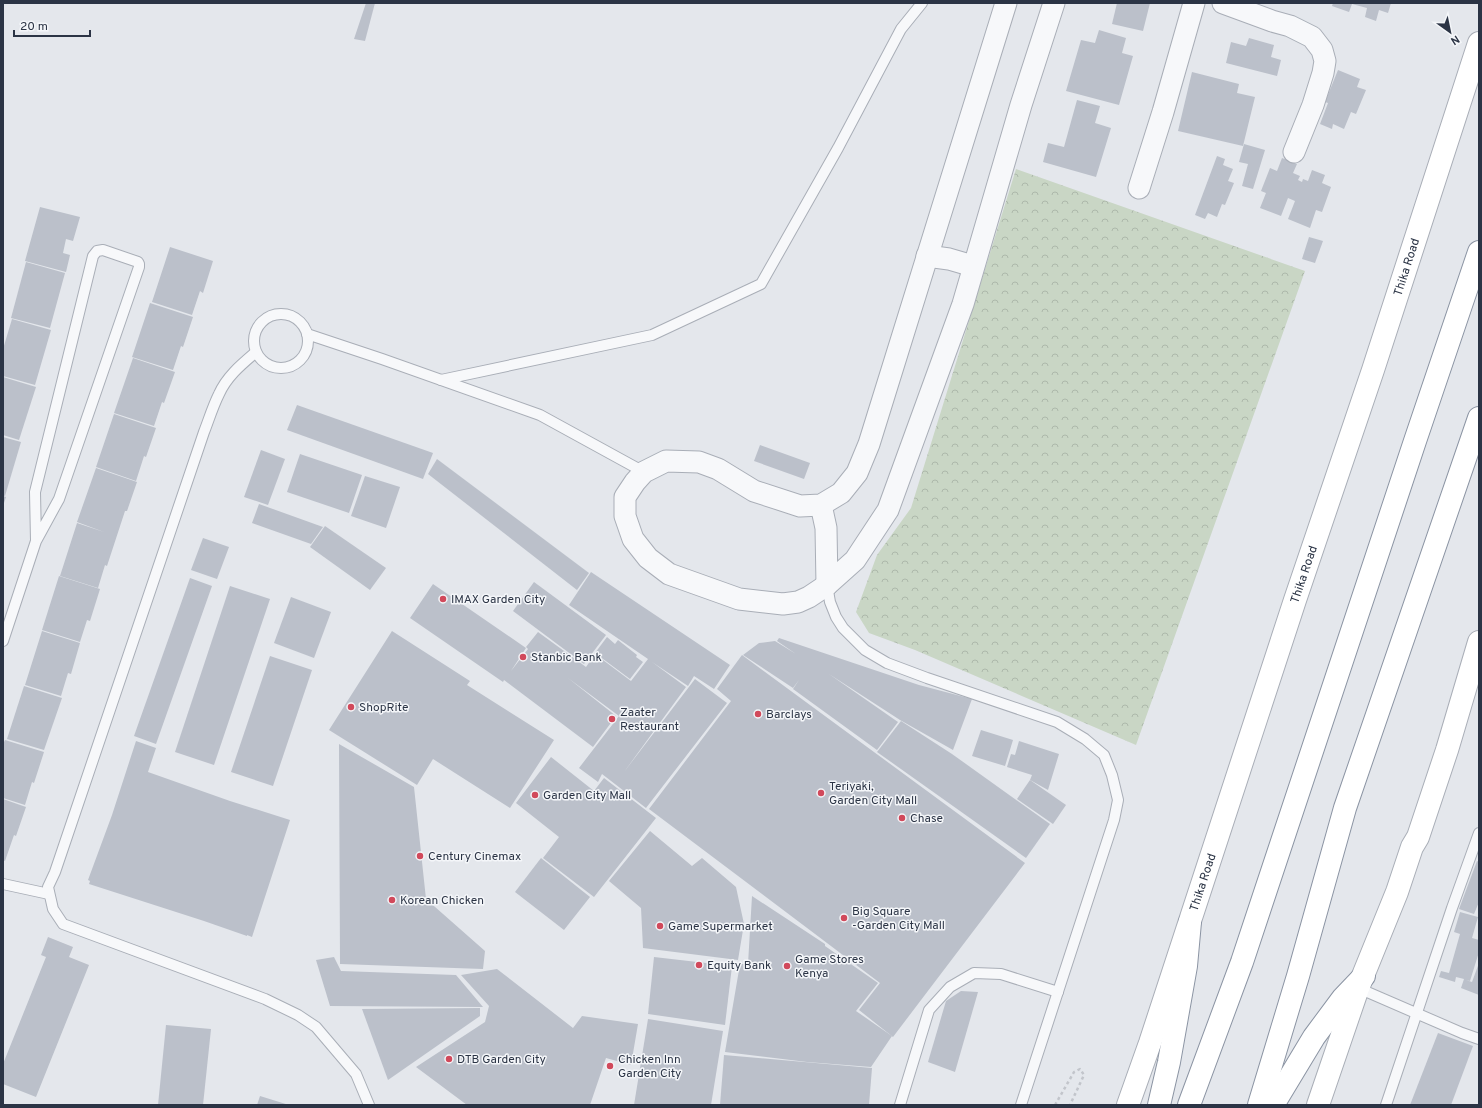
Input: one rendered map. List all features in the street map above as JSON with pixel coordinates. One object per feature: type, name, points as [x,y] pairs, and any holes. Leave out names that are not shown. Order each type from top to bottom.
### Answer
[{"type":"main road","name":"Thika Road","points":[[1128,1105],[1190,922],[1292,608],[1373,370],[1479,43]]},
{"type":"main road","points":[[1189,1105],[1242,962],[1479,252]]},
{"type":"main road","points":[[1259,1105],[1301,968],[1345,808],[1479,418]]},
{"type":"main road","points":[[1321,1104],[1361,982],[1397,892],[1412,847],[1418,837],[1477,654]]},
{"type":"main road","points":[[1159,1105],[1169,1062],[1186,966],[1190,922]]},
{"type":"main road","points":[[1273,1105],[1314,1037],[1343,998],[1361,982]]},
{"type":"street","points":[[1006,3],[869,444],[857,473],[842,493],[821,505],[800,506],[754,491],[718,469],[699,462],[666,461],[644,472],[625,497],[625,516],[633,539],[648,558],[669,574],[739,599],[783,604],[798,602],[809,597],[827,585],[855,560],[888,510],[963,304],[1021,105],[1054,3]]},
{"type":"street","points":[[1139,188],[1163,112],[1194,3]]},
{"type":"street","points":[[1223,3],[1290,26],[1312,37],[1322,50],[1325,61],[1323,73],[1313,105],[1294,152]]},
{"type":"street","points":[[927,256],[949,259],[973,266]]},
{"type":"street","points":[[821,505],[826,528],[827,585]]},
{"type":"lane","points":[[441,380],[652,335],[761,284],[838,148],[901,29],[922,3]]},
{"type":"lane","points":[[3,641],[36,541],[59,499],[139,267],[138,262],[103,250],[97,251],[92,256],[35,492],[36,541]]},
{"type":"lane","points":[[281,314],[290,316],[300,323],[307,334],[308,343],[306,352],[297,362],[285,368],[276,368],[268,365],[256,352],[254,343],[255,334],[259,326],[265,320],[273,316],[281,314]]},
{"type":"lane","points":[[307,334],[382,358],[540,415],[644,472]]},
{"type":"lane","points":[[256,352],[242,363],[219,393],[204,432],[55,872],[48,887],[49,894],[53,909],[63,924],[265,999],[298,1015],[316,1027],[356,1074],[369,1105]]},
{"type":"lane","points":[[827,585],[830,602],[836,617],[843,628],[865,650],[887,663],[1057,722],[1085,739],[1104,755],[1112,775],[1118,800],[1114,820],[1020,1105]]},
{"type":"lane","points":[[1386,1105],[1418,1014],[1452,908],[1479,833]]},
{"type":"lane","points":[[3,884],[49,894]]},
{"type":"lane","points":[[900,1105],[929,1010],[950,987],[974,973],[1001,974],[1058,992]]},
{"type":"lane","points":[[1361,982],[1418,1014],[1479,1039]]},
{"type":"path","points":[[1055,1105],[1074,1072],[1080,1068],[1084,1075],[1070,1105]]},
{"type":"green space","points":[[1016,169],[1305,271],[1136,745],[915,650],[869,633],[856,612],[877,555],[911,508]]},
{"type":"building","points":[[366,3],[375,3],[365,41],[354,39]]},
{"type":"building","points":[[1117,3],[1150,3],[1143,31],[1112,24]]},
{"type":"building","points":[[1333,3],[1391,3],[1388,13],[1379,10],[1376,21],[1365,17],[1367,8],[1352,4],[1349,12],[1332,6]]},
{"type":"building","points":[[1099,30],[1126,38],[1122,53],[1133,56],[1119,105],[1066,91],[1081,40],[1095,43]]},
{"type":"building","points":[[1249,38],[1274,45],[1271,57],[1281,60],[1277,76],[1226,63],[1231,42],[1246,46]]},
{"type":"building","points":[[1338,70],[1360,79],[1357,87],[1366,90],[1356,114],[1351,112],[1344,129],[1333,124],[1332,129],[1320,124],[1328,103],[1325,102]]},
{"type":"building","points":[[1192,72],[1239,84],[1237,93],[1255,97],[1243,146],[1178,131]]},
{"type":"building","points":[[1077,100],[1100,106],[1095,123],[1111,128],[1096,177],[1043,162],[1048,143],[1064,147]]},
{"type":"building","points":[[1244,144],[1265,150],[1253,189],[1242,186],[1248,164],[1239,162]]},
{"type":"building","points":[[1217,156],[1225,159],[1223,165],[1233,169],[1228,181],[1234,183],[1225,205],[1222,204],[1217,217],[1208,213],[1205,219],[1195,215]]},
{"type":"building","points":[[1282,158],[1297,164],[1293,173],[1300,176],[1298,180],[1302,182],[1303,179],[1308,181],[1312,170],[1325,175],[1322,183],[1331,187],[1322,212],[1316,210],[1310,228],[1288,219],[1295,201],[1288,198],[1281,216],[1260,208],[1266,193],[1261,191],[1270,168],[1277,171]]},
{"type":"building","points":[[40,207],[80,217],[73,241],[66,239],[63,253],[70,255],[66,272],[25,261]]},
{"type":"building","points":[[1309,237],[1323,241],[1315,263],[1302,259]]},
{"type":"building","points":[[170,247],[213,261],[203,293],[200,291],[192,315],[152,302]]},
{"type":"building","points":[[26,262],[65,273],[50,328],[11,318]]},
{"type":"building","points":[[150,303],[193,317],[183,347],[181,346],[173,370],[132,357]]},
{"type":"building","points":[[12,319],[51,330],[35,385],[3,376],[3,349]]},
{"type":"building","points":[[133,358],[175,372],[164,403],[162,402],[154,426],[114,413]]},
{"type":"building","points":[[3,377],[36,387],[19,440],[3,435]]},
{"type":"building","points":[[297,405],[433,453],[423,479],[287,430]]},
{"type":"building","points":[[114,414],[156,428],[146,457],[144,456],[136,481],[96,467]]},
{"type":"building","points":[[3,437],[21,442],[5,496],[3,495]]},
{"type":"building","points":[[760,445],[810,463],[804,479],[754,461]]},
{"type":"building","points":[[261,450],[285,459],[268,505],[244,497]]},
{"type":"building","points":[[300,454],[362,475],[349,513],[287,492]]},
{"type":"building","points":[[437,459],[589,573],[577,590],[428,474]]},
{"type":"building","points":[[96,468],[137,482],[127,511],[125,511],[107,566],[105,565],[98,588],[60,576],[77,523],[104,532],[77,522]]},
{"type":"building","points":[[365,476],[400,487],[386,528],[351,516]]},
{"type":"building","points":[[3,496],[6,497],[3,506]]},
{"type":"building","points":[[259,504],[323,527],[311,544],[252,523]]},
{"type":"building","points":[[325,526],[386,568],[370,590],[310,547]]},
{"type":"building","points":[[203,538],[229,547],[217,579],[191,570]]},
{"type":"building","points":[[591,572],[730,665],[714,689],[694,676],[688,686],[652,662],[686,687],[624,772],[695,679],[727,703],[646,808],[602,774],[598,782],[579,768],[619,716],[568,678],[616,716],[593,747],[504,680],[503,682],[410,618],[433,584],[526,648],[511,671],[528,649],[526,647],[538,632],[586,667],[595,654],[631,681],[648,659],[569,605]]},
{"type":"building","points":[[59,576],[100,589],[90,621],[87,620],[80,642],[42,630]]},
{"type":"building","points":[[190,578],[212,586],[156,744],[134,736]]},
{"type":"building","points":[[534,582],[606,635],[584,664],[513,611]]},
{"type":"building","points":[[230,586],[270,599],[214,765],[175,752]]},
{"type":"building","points":[[291,597],[331,612],[314,658],[274,643]]},
{"type":"building","points":[[42,631],[80,643],[71,674],[68,673],[61,696],[25,685]]},
{"type":"building","points":[[392,631],[470,681],[467,685],[554,740],[510,808],[433,759],[417,785],[329,730]]},
{"type":"building","points":[[607,637],[615,644],[618,640],[637,655],[636,657],[643,662],[630,679],[595,653]]},
{"type":"building","points":[[779,638],[919,685],[972,699],[953,750],[900,720],[829,674],[898,722],[877,750],[793,689],[799,680],[793,688],[743,655],[759,643],[775,641],[796,654],[777,641]]},
{"type":"building","points":[[742,655],[1025,863],[893,1037],[859,1010],[880,983],[649,809],[731,701],[717,689]]},
{"type":"building","points":[[270,656],[312,670],[273,786],[231,772]]},
{"type":"building","points":[[24,686],[62,698],[44,750],[7,739]]},
{"type":"building","points":[[901,721],[952,754],[1050,824],[1026,858],[877,752]]},
{"type":"building","points":[[981,730],[1013,740],[1005,766],[972,756]]},
{"type":"building","points":[[5,740],[44,752],[25,805],[3,798],[3,744]]},
{"type":"building","points":[[136,741],[156,748],[148,772],[230,801],[290,820],[252,937],[89,884],[90,881],[88,880],[112,815]]},
{"type":"building","points":[[1019,741],[1059,754],[1048,790],[1030,780],[1032,775],[1007,767],[1011,754],[1015,755]]},
{"type":"building","points":[[339,744],[414,787],[426,899],[485,951],[483,969],[340,964]]},
{"type":"building","points":[[551,757],[594,791],[604,778],[656,818],[594,897],[543,858],[559,837],[516,803]]},
{"type":"building","points":[[1030,780],[1066,805],[1053,824],[1017,799]]},
{"type":"building","points":[[3,799],[26,807],[5,861],[3,860]]},
{"type":"building","points":[[650,831],[692,866],[702,858],[736,887],[744,924],[738,960],[643,948],[641,908],[609,881]]},
{"type":"building","points":[[541,858],[590,897],[564,930],[515,892]]},
{"type":"building","points":[[1477,861],[1479,862],[1479,902],[1474,914],[1459,909]]},
{"type":"building","points":[[752,896],[825,944],[825,946],[878,983],[856,1011],[892,1036],[871,1067],[807,1062],[725,1052],[740,964],[748,964]]},
{"type":"building","points":[[1460,912],[1478,917],[1472,938],[1479,940],[1479,952],[1470,981],[1466,980],[1472,982],[1479,963],[1479,995],[1461,988],[1464,979],[1456,977],[1455,982],[1439,977],[1441,971],[1449,973],[1460,934],[1454,932]]},
{"type":"building","points":[[48,937],[73,947],[69,957],[89,965],[36,1097],[3,1084],[3,1064],[46,957],[41,955]]},
{"type":"building","points":[[334,957],[341,971],[456,975],[483,1007],[330,1006],[316,960]]},
{"type":"building","points":[[654,957],[732,966],[725,1025],[648,1014]]},
{"type":"building","points":[[497,969],[573,1028],[582,1016],[638,1024],[631,1065],[606,1058],[590,1105],[467,1105],[416,1067],[485,1022],[489,1006],[461,975]]},
{"type":"building","points":[[961,991],[978,992],[955,1072],[928,1062],[946,1001]]},
{"type":"building","points":[[480,1008],[480,1016],[388,1080],[362,1009]]},
{"type":"building","points":[[648,1019],[723,1031],[711,1105],[634,1105]]},
{"type":"building","points":[[166,1025],[211,1029],[203,1105],[158,1105]]},
{"type":"building","points":[[1438,1033],[1473,1046],[1451,1105],[1410,1105]]},
{"type":"building","points":[[724,1055],[872,1068],[869,1105],[720,1105]]},
{"type":"building","points":[[260,1096],[289,1105],[257,1105]]},
{"type":"place","name":"IMAX Garden City","points":[[443,599]]},
{"type":"place","name":"Stanbic Bank","points":[[523,657]]},
{"type":"place","name":"ShopRite","points":[[351,707]]},
{"type":"place","name":"Barclays","points":[[758,714]]},
{"type":"place","name":"Zaater Restaurant","points":[[612,719]]},
{"type":"place","name":"Teriyaki, Garden City Mall","points":[[821,793]]},
{"type":"place","name":"Garden City Mall","points":[[535,795]]},
{"type":"place","name":"Chase","points":[[902,818]]},
{"type":"place","name":"Century Cinemax","points":[[420,856]]},
{"type":"place","name":"Korean Chicken","points":[[392,900]]},
{"type":"place","name":"Big Square -Garden City Mall","points":[[844,918]]},
{"type":"place","name":"Game Supermarket","points":[[660,926]]},
{"type":"place","name":"Equity Bank","points":[[699,965]]},
{"type":"place","name":"Game Stores Kenya","points":[[787,966]]},
{"type":"place","name":"DTB Garden City","points":[[449,1059]]},
{"type":"place","name":"Chicken Inn Garden City","points":[[610,1066]]}]
